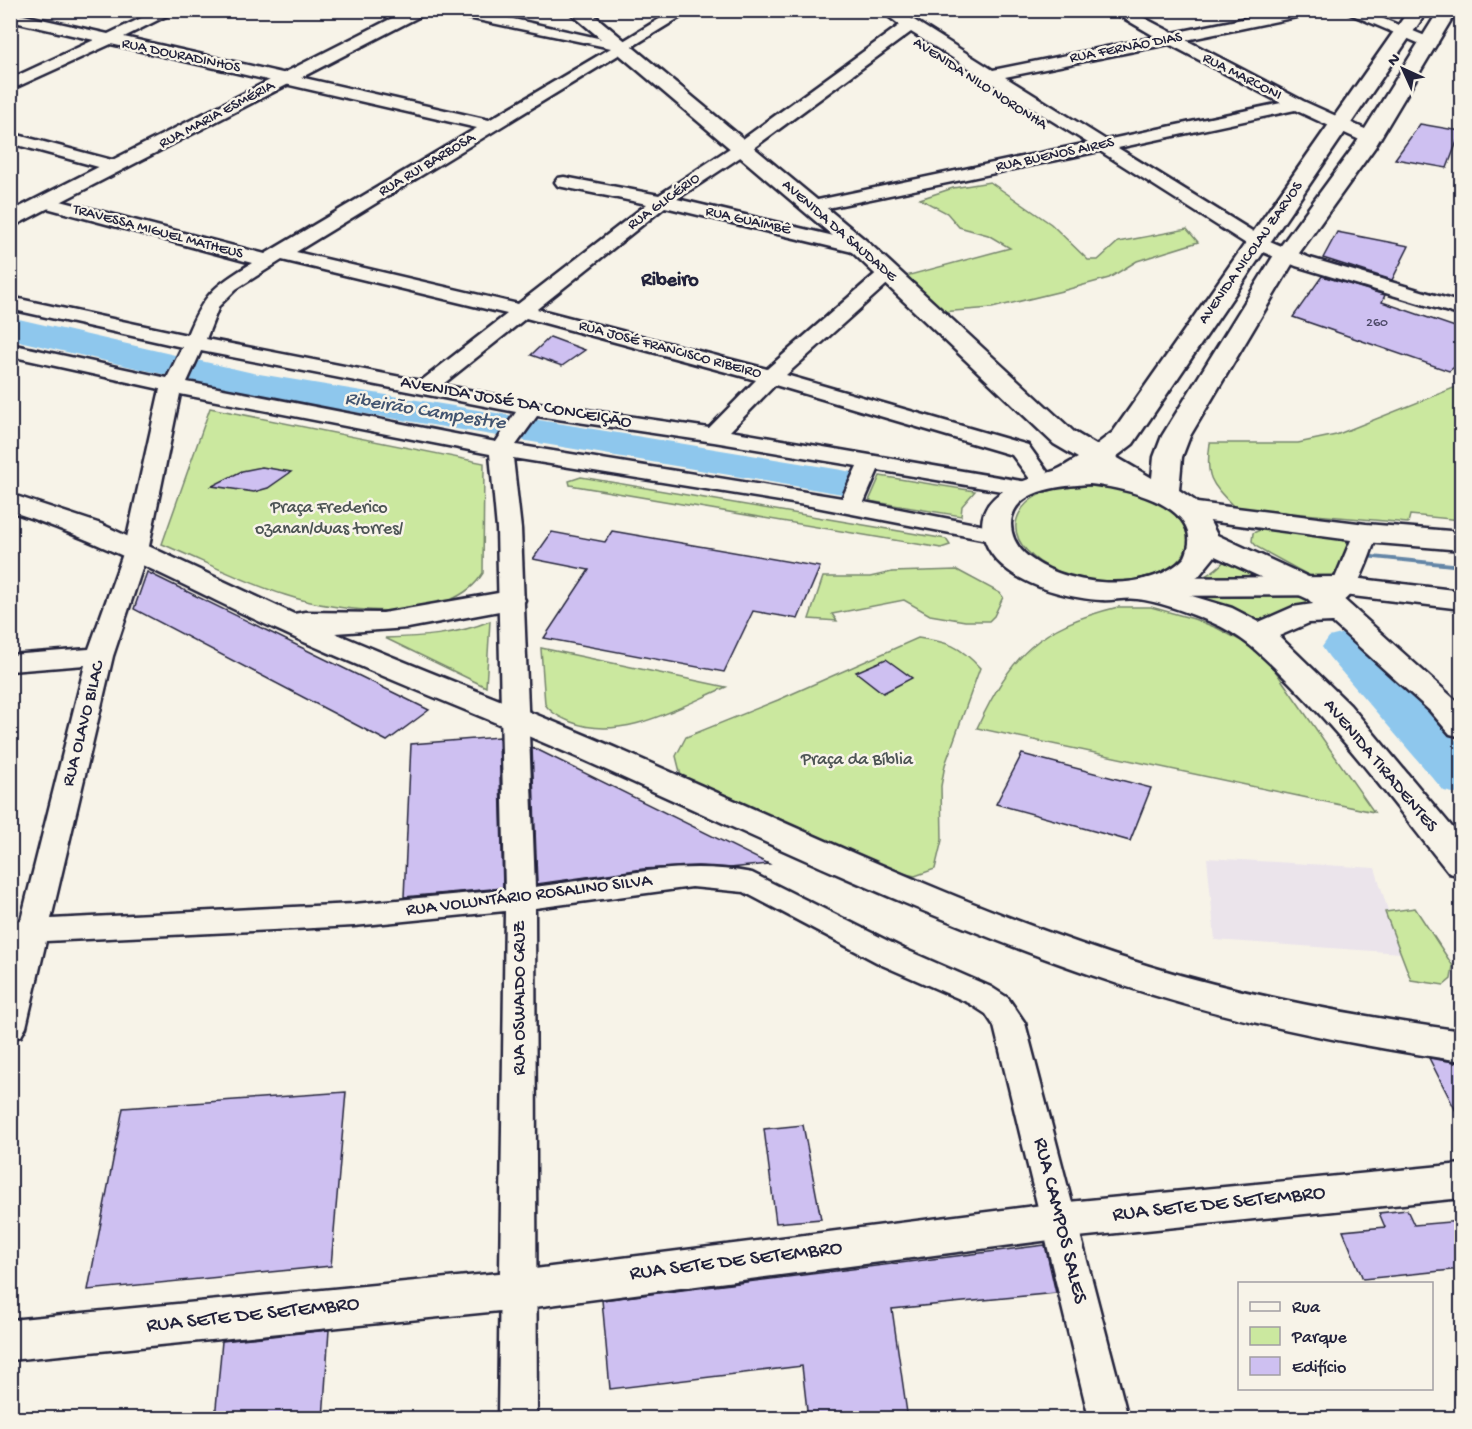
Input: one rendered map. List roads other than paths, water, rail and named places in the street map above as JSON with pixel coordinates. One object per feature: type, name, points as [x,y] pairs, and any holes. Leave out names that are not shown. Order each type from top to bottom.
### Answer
[{"type":"main road","name":"RUA MARIA ESMÉRIA","points":[[10,221],[423,10]]},
{"type":"main road","name":"AVENIDA DA SAUDADE","points":[[576,10],[616,46],[813,206],[861,248],[1036,414],[1095,459],[1153,489],[1189,511]]},
{"type":"main road","name":"AVENIDA NICOLAU ZARVOS","points":[[997,535],[995,522],[1000,509],[1010,498],[1095,459],[1123,438],[1419,10]]},
{"type":"main road","name":"AVENIDA NICOLAU ZARVOS","points":[[1153,489],[1176,436],[1370,138],[1430,43],[1448,10]]},
{"type":"main road","points":[[1044,482],[1108,478],[1153,489]]},
{"type":"main road","points":[[10,502],[32,508],[136,551],[270,616],[516,719],[855,870],[1092,962],[1210,997],[1326,1024],[1461,1046]]},
{"type":"main road","points":[[1143,588],[1173,580],[1190,569],[1201,555],[1204,540],[1200,525],[1189,511]]},
{"type":"main road","points":[[1189,511],[1366,533],[1461,541]]},
{"type":"main road","points":[[997,535],[1012,558],[1031,571],[1054,581],[1091,589],[1143,588],[1331,597],[1461,600]]},
{"type":"main road","points":[[1204,540],[1331,597],[1442,704],[1461,727]]},
{"type":"main road","name":"AVENIDA TIRADENTES","points":[[1143,588],[1221,615],[1258,634],[1338,712],[1461,864]]},
{"type":"main road","points":[[1258,634],[1304,614],[1331,597]]},
{"type":"main road","points":[[270,616],[338,625],[397,622],[510,600]]},
{"type":"main road","name":"RUA SETE DE SETEMBRO","points":[[10,1340],[519,1290],[1058,1221],[1461,1181]]},
{"type":"street","points":[[10,85],[171,10]]},
{"type":"street","points":[[448,10],[616,46]]},
{"type":"street","name":"RUA RUI BARBOSA","points":[[190,348],[210,304],[229,285],[492,126],[616,46],[685,10]]},
{"type":"street","name":"AVENIDA NILO NORONHA","points":[[904,28],[887,10],[868,13],[904,28],[1101,146],[1255,247]]},
{"type":"street","name":"RUA MARCONI","points":[[1117,10],[1168,39],[1297,105],[1339,126],[1370,138]]},
{"type":"street","name":"RUA FERNÃO DIAS","points":[[983,77],[1311,10]]},
{"type":"street","points":[[1348,10],[1430,43]]},
{"type":"street","name":"RUA DOURADINHOS","points":[[10,16],[107,40],[492,126]]},
{"type":"street","name":"RUA GLICÉRIO","points":[[424,388],[663,201],[741,148],[904,28]]},
{"type":"street","name":"AVENIDA NILO NORONHA","points":[[983,77],[1082,150],[1255,247],[1461,310]]},
{"type":"street","name":"RUA BUENOS AIRES","points":[[813,206],[1297,105]]},
{"type":"street","points":[[10,138],[117,167]]},
{"type":"street","name":"RUA GUAIMBÊ","points":[[564,182],[663,201],[861,248]]},
{"type":"street","name":"TRAVESSA MIGUEL MATHEUS","points":[[49,202],[273,257]]},
{"type":"street","name":"RUA JOSÉ FRANCISCO RIBEIRO","points":[[273,257],[521,311],[771,377],[1020,450],[1044,482]]},
{"type":"street","points":[[714,435],[771,377],[888,273]]},
{"type":"street","name":"AVENIDA JOSÉ DA CONCEIÇÃO","points":[[10,303],[190,348],[424,388],[516,429],[850,506],[997,535]]},
{"type":"street","name":"RUA OLAVO BILAC","points":[[10,1027],[22,931],[100,656],[136,551],[163,423],[175,383],[190,348]]},
{"type":"street","name":"AVENIDA JOSÉ DA CONCEIÇÃO","points":[[10,350],[175,383],[220,396],[516,429],[714,435],[871,461],[1044,482]]},
{"type":"street","points":[[163,423],[220,396]]},
{"type":"street","name":"RUA OSWALDO CRUZ","points":[[516,429],[501,468],[509,529],[520,899],[518,1419]]},
{"type":"street","points":[[850,506],[871,461]]},
{"type":"street","points":[[1331,597],[1366,533]]},
{"type":"street","points":[[10,663],[100,656]]},
{"type":"street","name":"RUA VOLUNTÁRIO ROSALINO SILVA","points":[[22,931],[354,915],[520,899],[693,877],[727,878],[752,883],[893,957],[980,995],[997,1006],[1009,1023]]},
{"type":"street","name":"RUA CAMPOS SALES","points":[[1009,1023],[1109,1419]]},
{"type":"waterway","name":"Ribeirão Campestre","points":[[10,328],[253,384],[842,482]]},
{"type":"waterway","points":[[1365,556],[1462,566]]},
{"type":"waterway","name":"Ribeirão Campestre","points":[[1345,647],[1462,779]]},
{"type":"district","name":"Ribeiro","points":[[670,281]]},
{"type":"park label","name":"Praça Frederico ozanan/duas torres/","points":[[329,518]]},
{"type":"park label","name":"Praça da Bíblia","points":[[857,760]]}]
